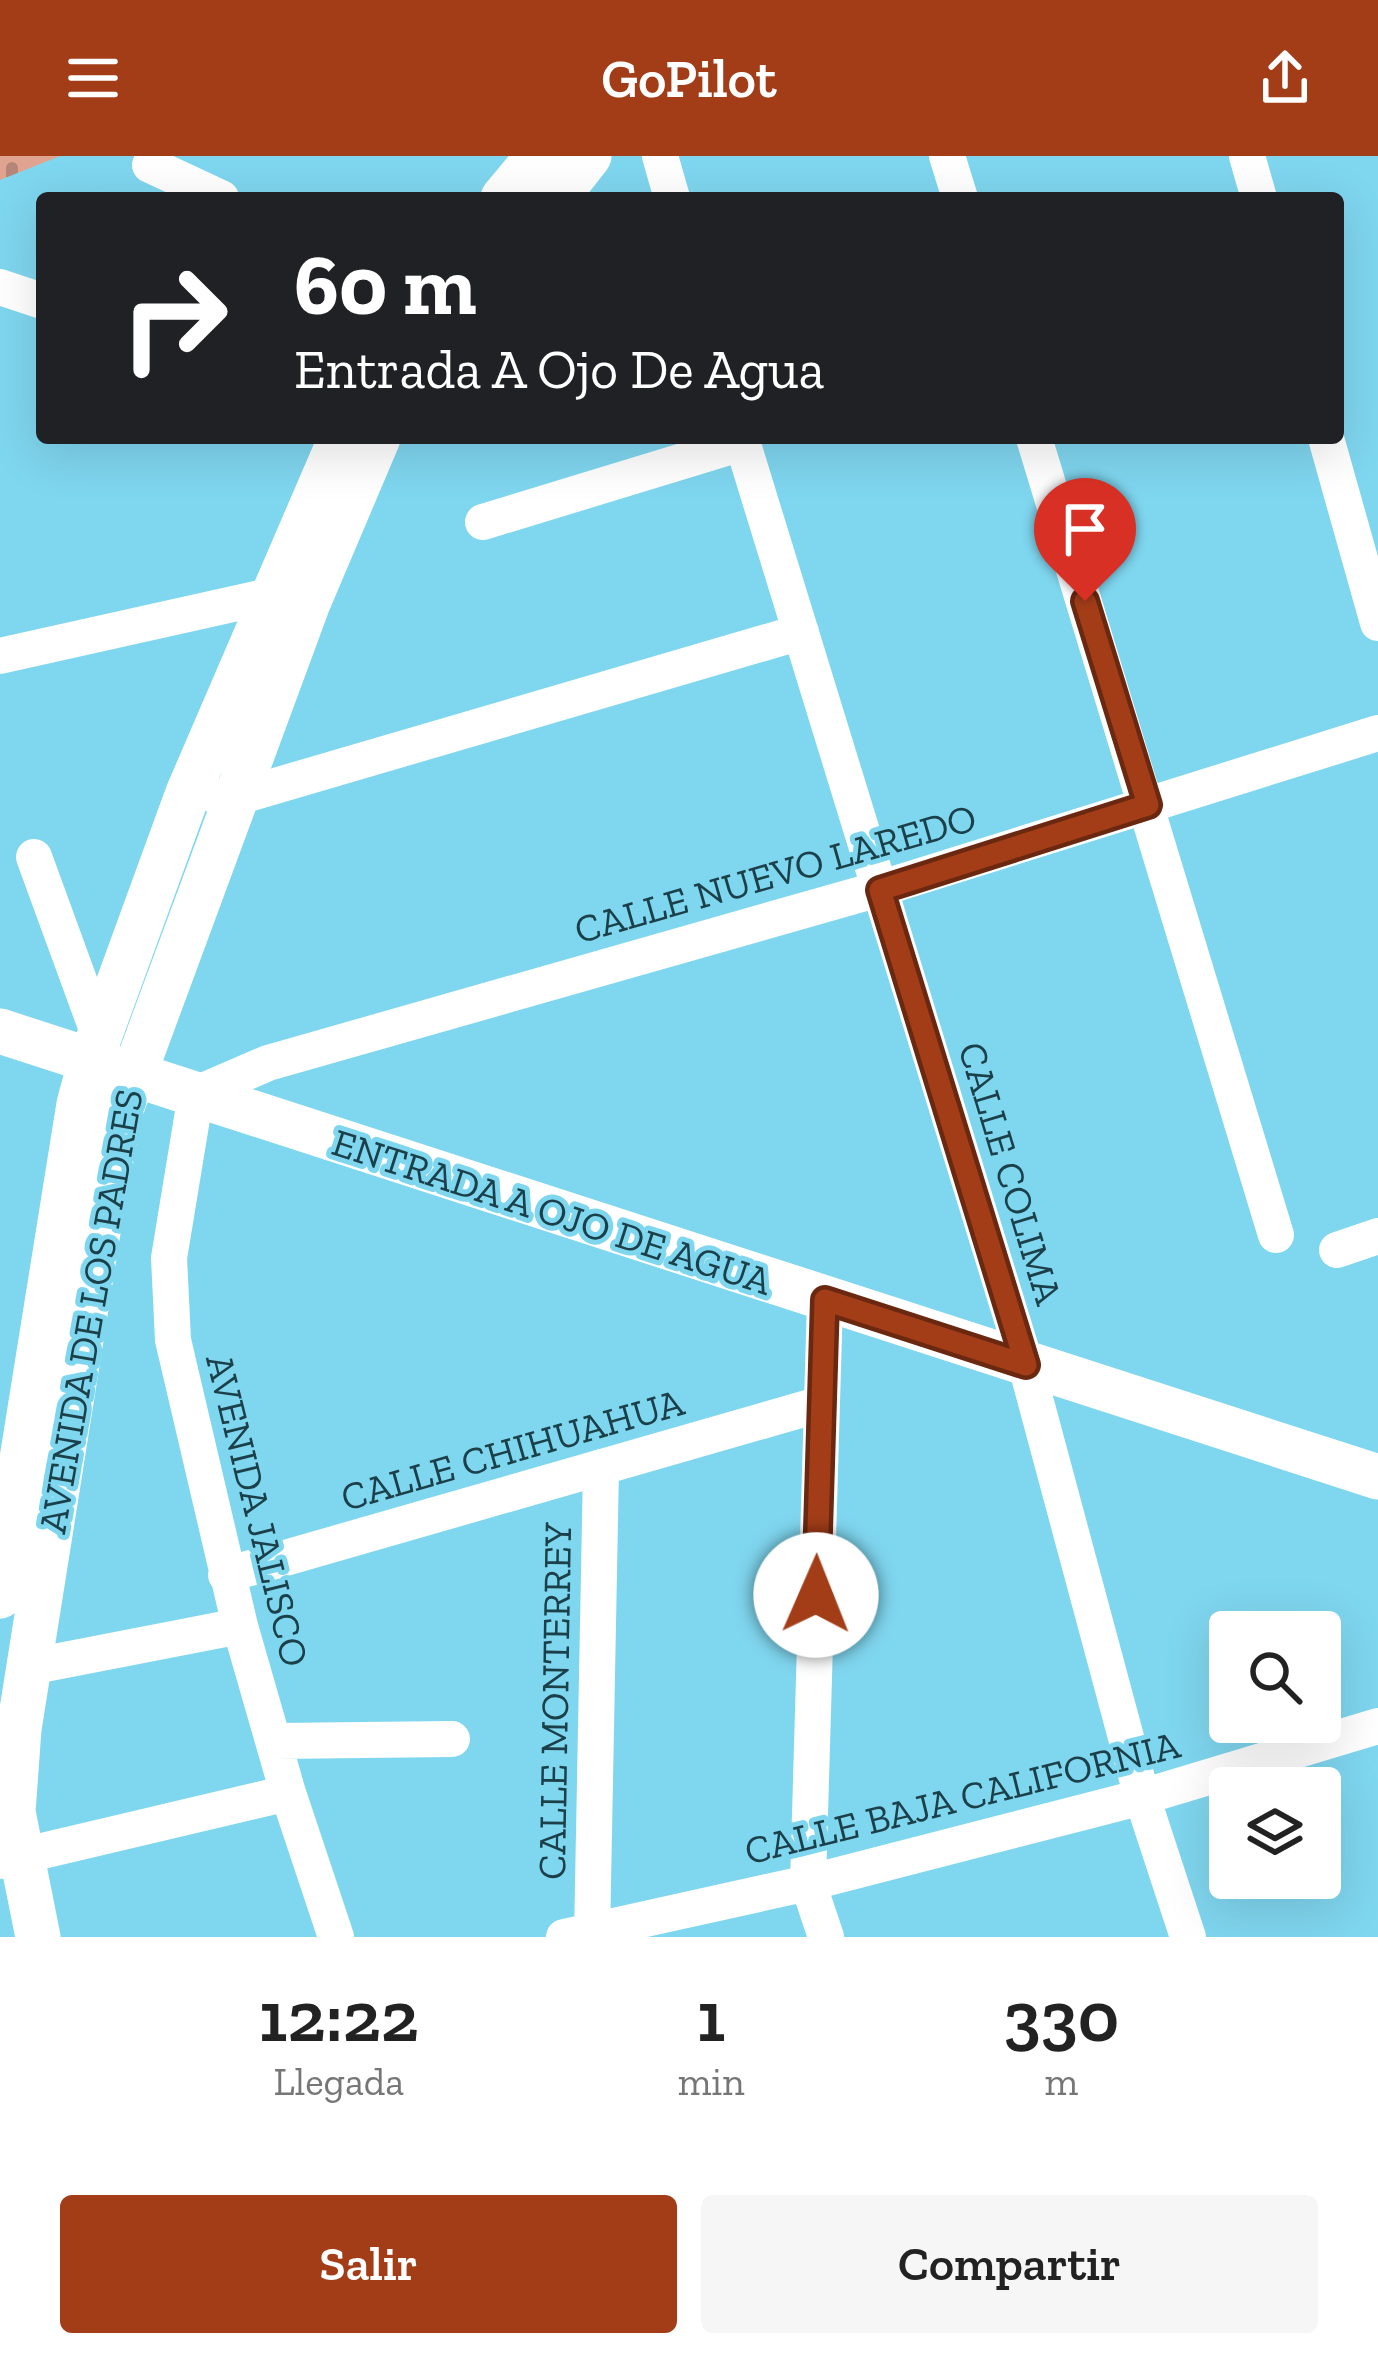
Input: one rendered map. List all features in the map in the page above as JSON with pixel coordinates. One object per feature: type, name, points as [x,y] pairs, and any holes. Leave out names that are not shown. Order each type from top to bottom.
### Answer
[{"type":"street","points":[[508,192],[538,156]]},
{"type":"street","points":[[561,192],[589,156]]},
{"type":"street","points":[[660,156],[670,192]]},
{"type":"street","points":[[946,156],[958,192]]},
{"type":"street","points":[[1247,156],[1256,192]]},
{"type":"street","points":[[150,165],[208,192]]},
{"type":"street","points":[[0,287],[36,299]]},
{"type":"street","name":"AVENIDA DE LOS PADRES","points":[[0,1596],[80,1104],[95,1047],[188,793],[337,444]]},
{"type":"street","name":"AVENIDA DE LOS PADRES","points":[[38,1937],[11,1858],[19,1729],[122,1107],[308,603],[375,444]]},
{"type":"street","points":[[483,522],[732,444]]},
{"type":"street","name":"CALLE COLIMA","points":[[743,444],[1026,1365],[1142,1797],[1188,1937]]},
{"type":"street","points":[[1036,444],[1276,1235]]},
{"type":"street","points":[[1328,444],[1378,623]]},
{"type":"street","points":[[0,656],[269,596]]},
{"type":"street","points":[[188,793],[234,799],[801,632]]},
{"type":"street","name":"CALLE NUEVO LAREDO","points":[[196,1094],[268,1063],[880,890],[1378,733]]},
{"type":"street","points":[[34,857],[95,1047]]},
{"type":"street","name":"ENTRADA A OJO DE AGUA","points":[[0,1031],[95,1047],[134,1072],[196,1094],[1378,1477]]},
{"type":"street","name":"AVENIDA JALISCO","points":[[196,1094],[170,1258],[173,1340],[240,1627],[336,1937]]},
{"type":"street","points":[[1337,1250],[1378,1236]]},
{"type":"street","points":[[825,1300],[808,1882],[826,1937]]},
{"type":"street","name":"CALLE CHIHUAHUA","points":[[226,1575],[821,1404]]},
{"type":"street","name":"CALLE MONTERREY","points":[[582,1935],[601,1467]]},
{"type":"street","points":[[28,1667],[240,1627]]},
{"type":"street","name":"CALLE BAJA CALIFORNIA","points":[[582,1935],[1142,1797],[1378,1726]]},
{"type":"street","points":[[274,1741],[452,1739]]},
{"type":"street","points":[[11,1858],[288,1793]]},
{"type":"green space","points":[[0,156],[60,156],[0,180]]},
{"type":"route","points":[[816,1595],[825,1300],[1026,1365],[880,890],[1148,805],[1085,601]]}]
